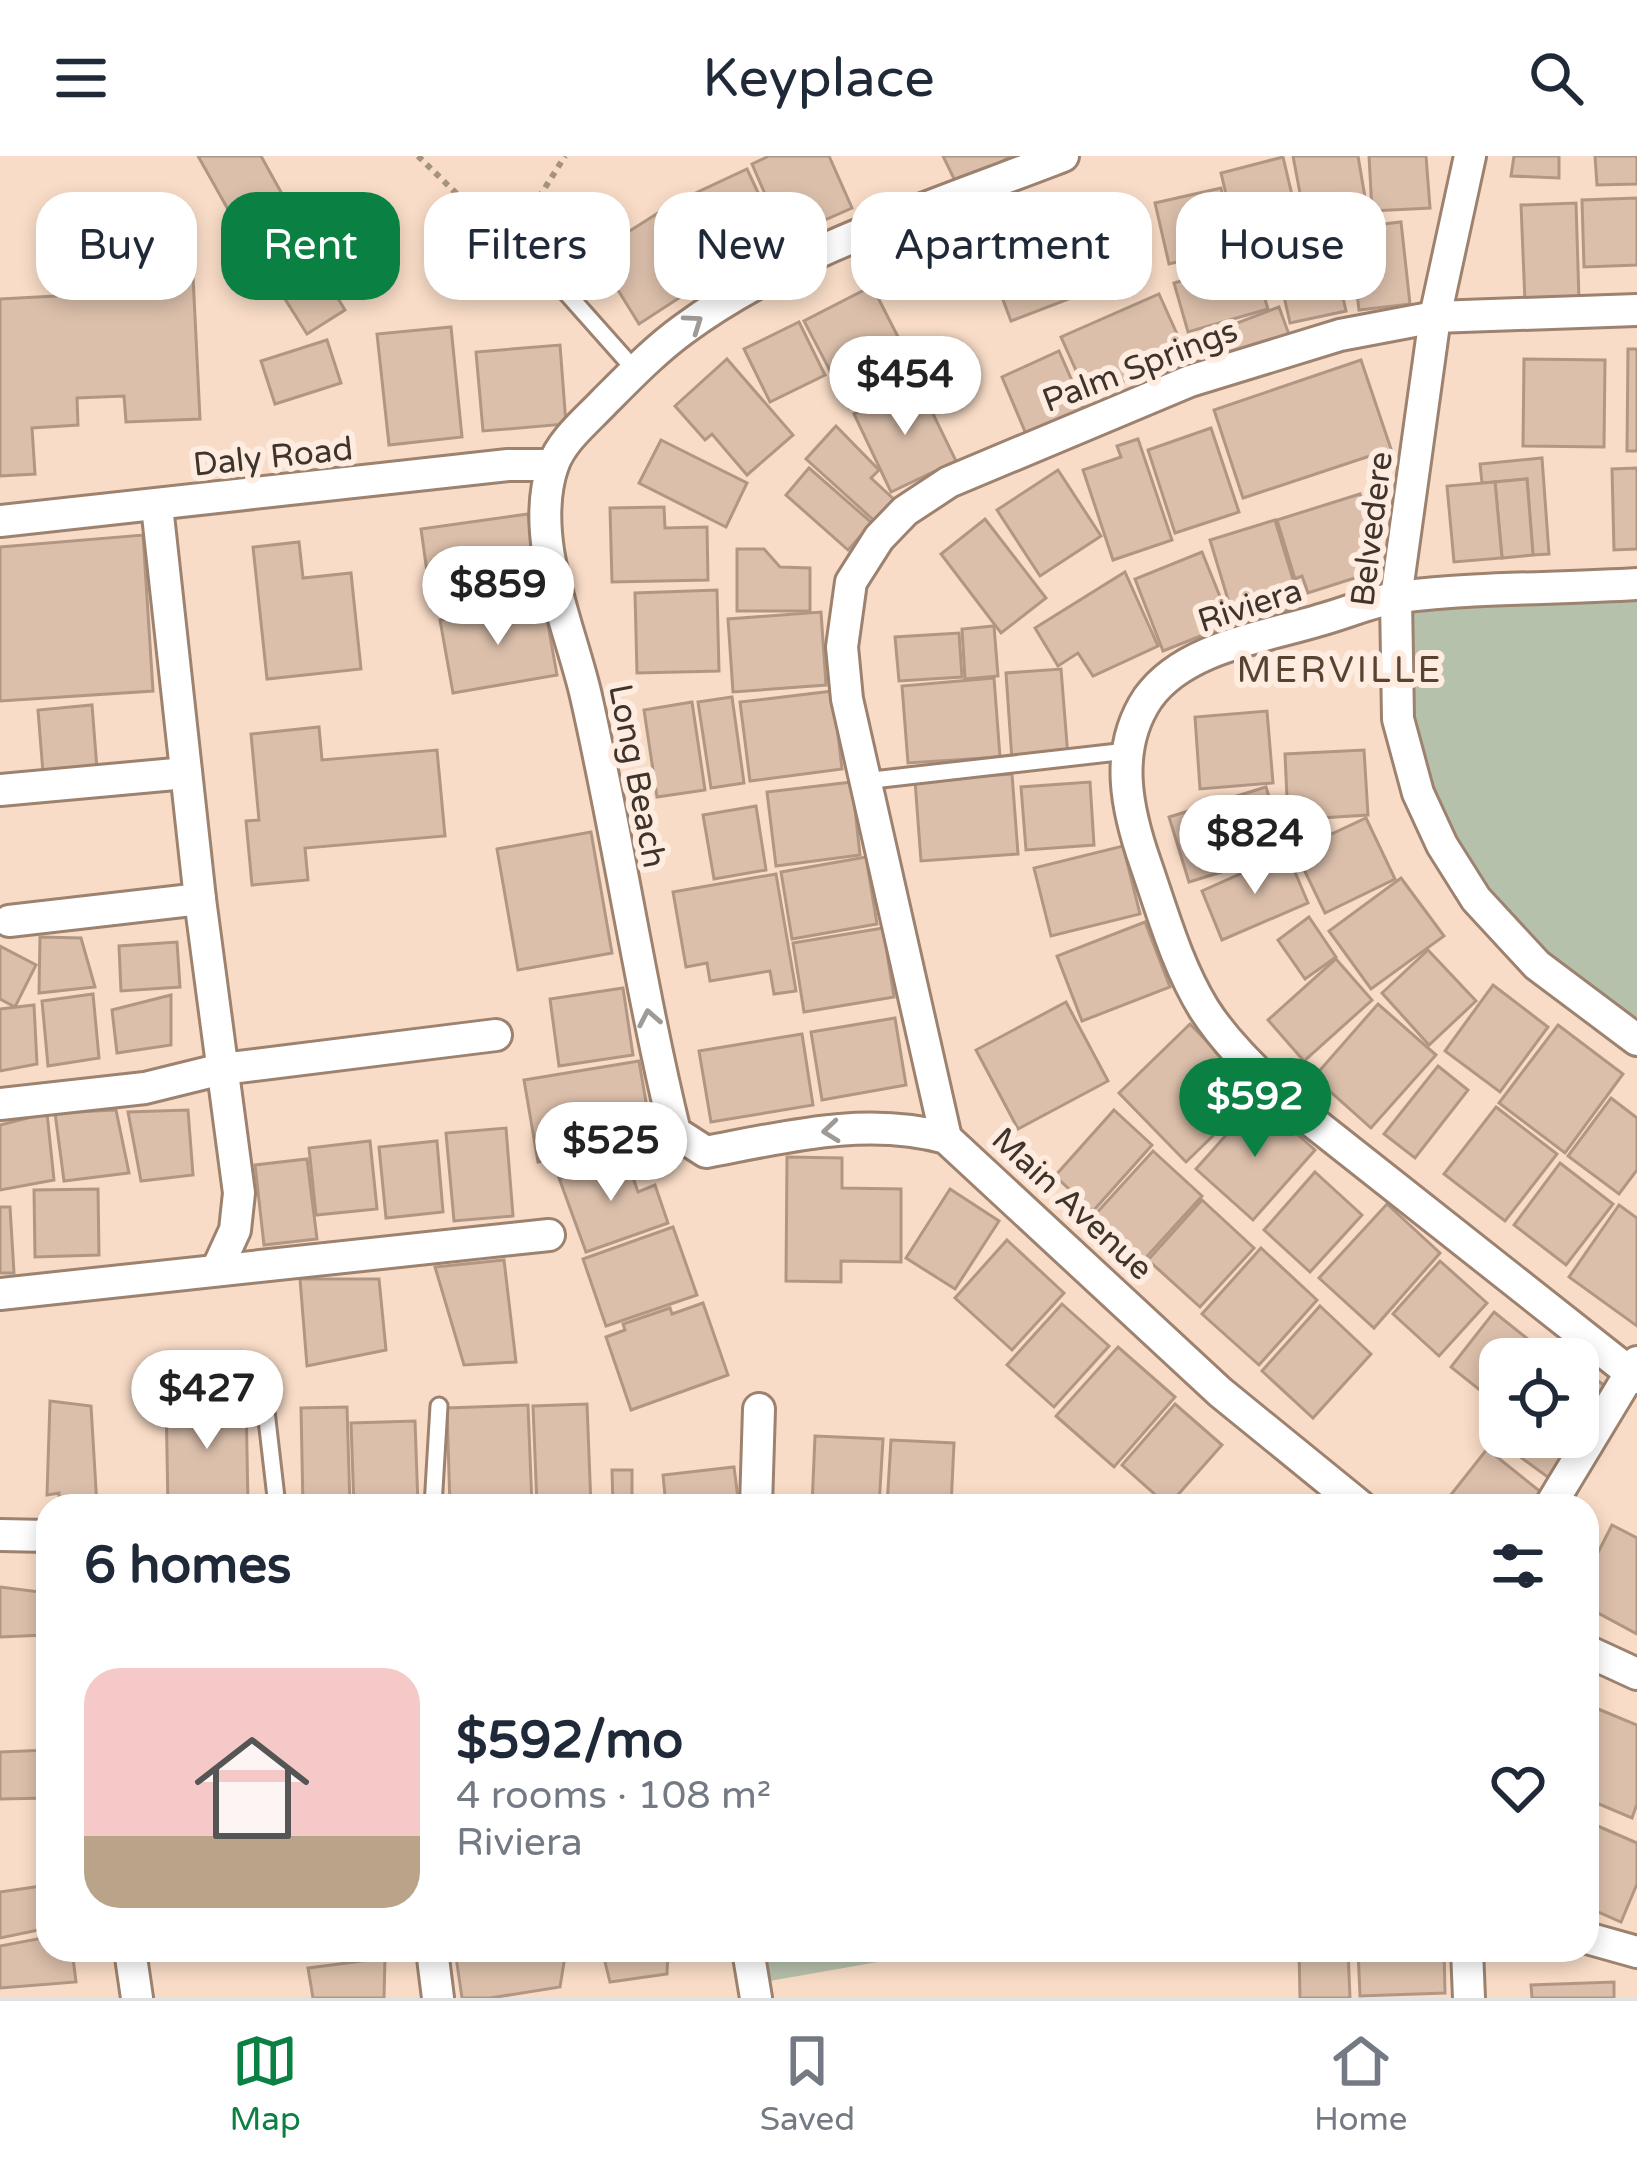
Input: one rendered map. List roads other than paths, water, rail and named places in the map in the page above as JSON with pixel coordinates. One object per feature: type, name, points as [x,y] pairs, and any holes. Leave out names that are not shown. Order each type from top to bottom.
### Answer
[{"type":"street","points":[[554,465],[569,438],[635,370],[730,298],[854,237],[1063,156]]},
{"type":"street","name":"Belvedere","points":[[1471,156],[1435,317],[1396,598],[1399,719],[1418,793],[1442,845],[1476,899],[1537,965],[1637,1040]]},
{"type":"street","name":"Palm Springs","points":[[946,1138],[864,781],[842,647],[851,582],[879,538],[905,511],[949,482],[1190,381],[1340,334],[1435,317],[1637,310]]},
{"type":"street","name":"Daly Road","points":[[0,521],[508,465],[554,465]]},
{"type":"street","name":"Long Beach","points":[[554,465],[548,496],[550,556],[586,697],[675,1132]]},
{"type":"street","points":[[157,506],[240,1210],[218,1268]]},
{"type":"street","name":"Riviera","points":[[1634,1371],[1290,1104],[1238,1054],[1204,1009],[1178,957],[1132,826],[1126,788],[1127,751],[1134,724],[1150,695],[1178,671],[1212,652],[1396,598],[1637,584]]},
{"type":"street","points":[[0,790],[186,773]]},
{"type":"street","points":[[9,921],[200,899]]},
{"type":"street","points":[[0,1104],[146,1088],[223,1069],[496,1035]]},
{"type":"street","name":"Main Avenue","points":[[675,1132],[706,1152],[841,1130],[904,1129],[946,1138],[1220,1392],[1345,1494]]},
{"type":"street","points":[[0,1294],[549,1235]]},
{"type":"street","points":[[1557,1494],[1634,1371]]},
{"type":"street","points":[[756,1494],[759,1409]]},
{"type":"street","points":[[0,1535],[36,1536]]},
{"type":"street","points":[[1599,1657],[1637,1674]]},
{"type":"street","points":[[1599,1941],[1637,1952]]},
{"type":"street","points":[[132,1962],[137,1998]]},
{"type":"street","points":[[434,1962],[438,1998]]},
{"type":"street","points":[[750,1962],[755,1998]]},
{"type":"street","points":[[1468,1962],[1469,1998]]},
{"type":"lane","points":[[573,300],[635,370]]},
{"type":"lane","points":[[864,781],[1127,751]]},
{"type":"lane","points":[[435,1494],[439,1406]]},
{"type":"lane","points":[[266,1411],[276,1494]]},
{"type":"district","name":"MERVILLE","points":[[1340,670]]}]
